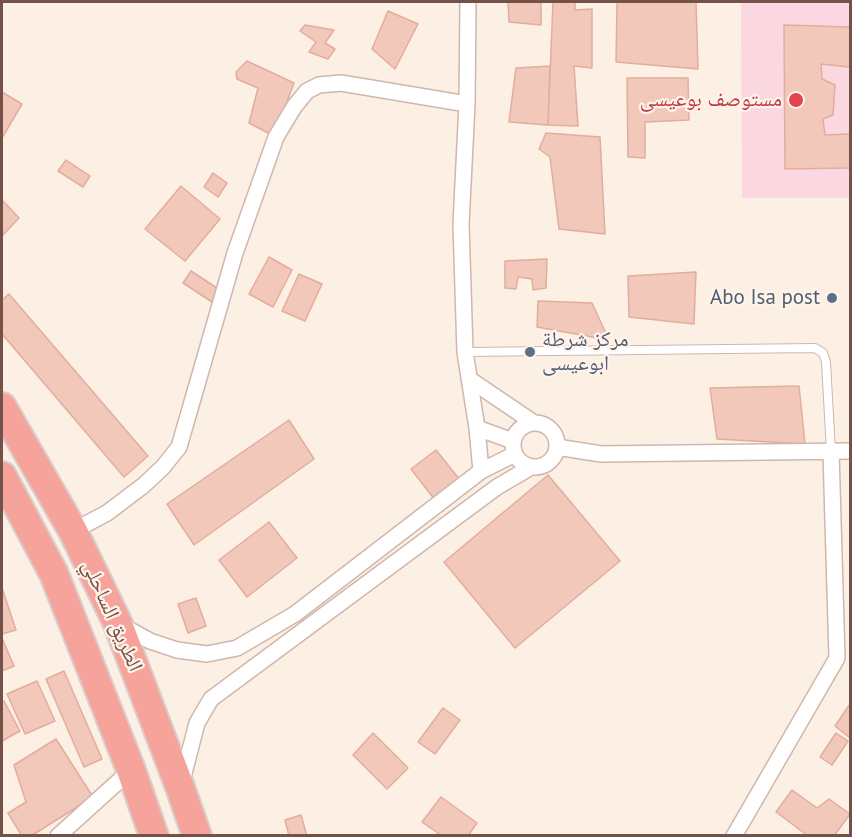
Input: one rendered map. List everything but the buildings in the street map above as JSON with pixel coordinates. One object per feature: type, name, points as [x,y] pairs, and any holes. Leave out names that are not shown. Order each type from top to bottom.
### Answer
[{"type":"highway","name":"الطريق الساحلي","points":[[2,407],[73,531],[118,624],[180,787],[196,836]]},
{"type":"highway","name":"الطريق الساحلي","points":[[2,476],[54,574],[131,770],[154,836]]},
{"type":"street","points":[[468,2],[467,104],[461,224],[465,352],[481,471]]},
{"type":"street","points":[[73,531],[107,513],[144,485],[179,447],[235,253],[273,148],[294,107],[307,91],[319,85],[341,83],[467,104]]},
{"type":"street","points":[[180,787],[197,723],[211,699],[497,487],[531,467],[547,463],[554,456],[557,447],[556,438],[551,430],[534,423],[470,379]]},
{"type":"street","points":[[118,624],[150,641],[177,650],[207,654],[237,648],[295,614],[514,448],[520,429],[534,423]]},
{"type":"street","points":[[477,428],[514,448],[519,460],[531,467]]},
{"type":"street","points":[[557,447],[601,454],[850,451]]},
{"type":"street","points":[[734,836],[844,654],[833,571],[831,452]]},
{"type":"street","points":[[58,836],[131,770]]},
{"type":"lane","points":[[465,352],[815,348],[823,353],[826,362],[831,452]]},
{"type":"shaded area","name":"مستوصف بوعيسى","points":[[741,2],[850,2],[850,198],[742,198]]},
{"type":"place","name":"مستوصف بوعيسى","points":[[796,100]]},
{"type":"place","name":"Abo Isa post","points":[[832,298]]},
{"type":"place","name":"مركز شرطة ابوعيسى","points":[[530,352]]}]
